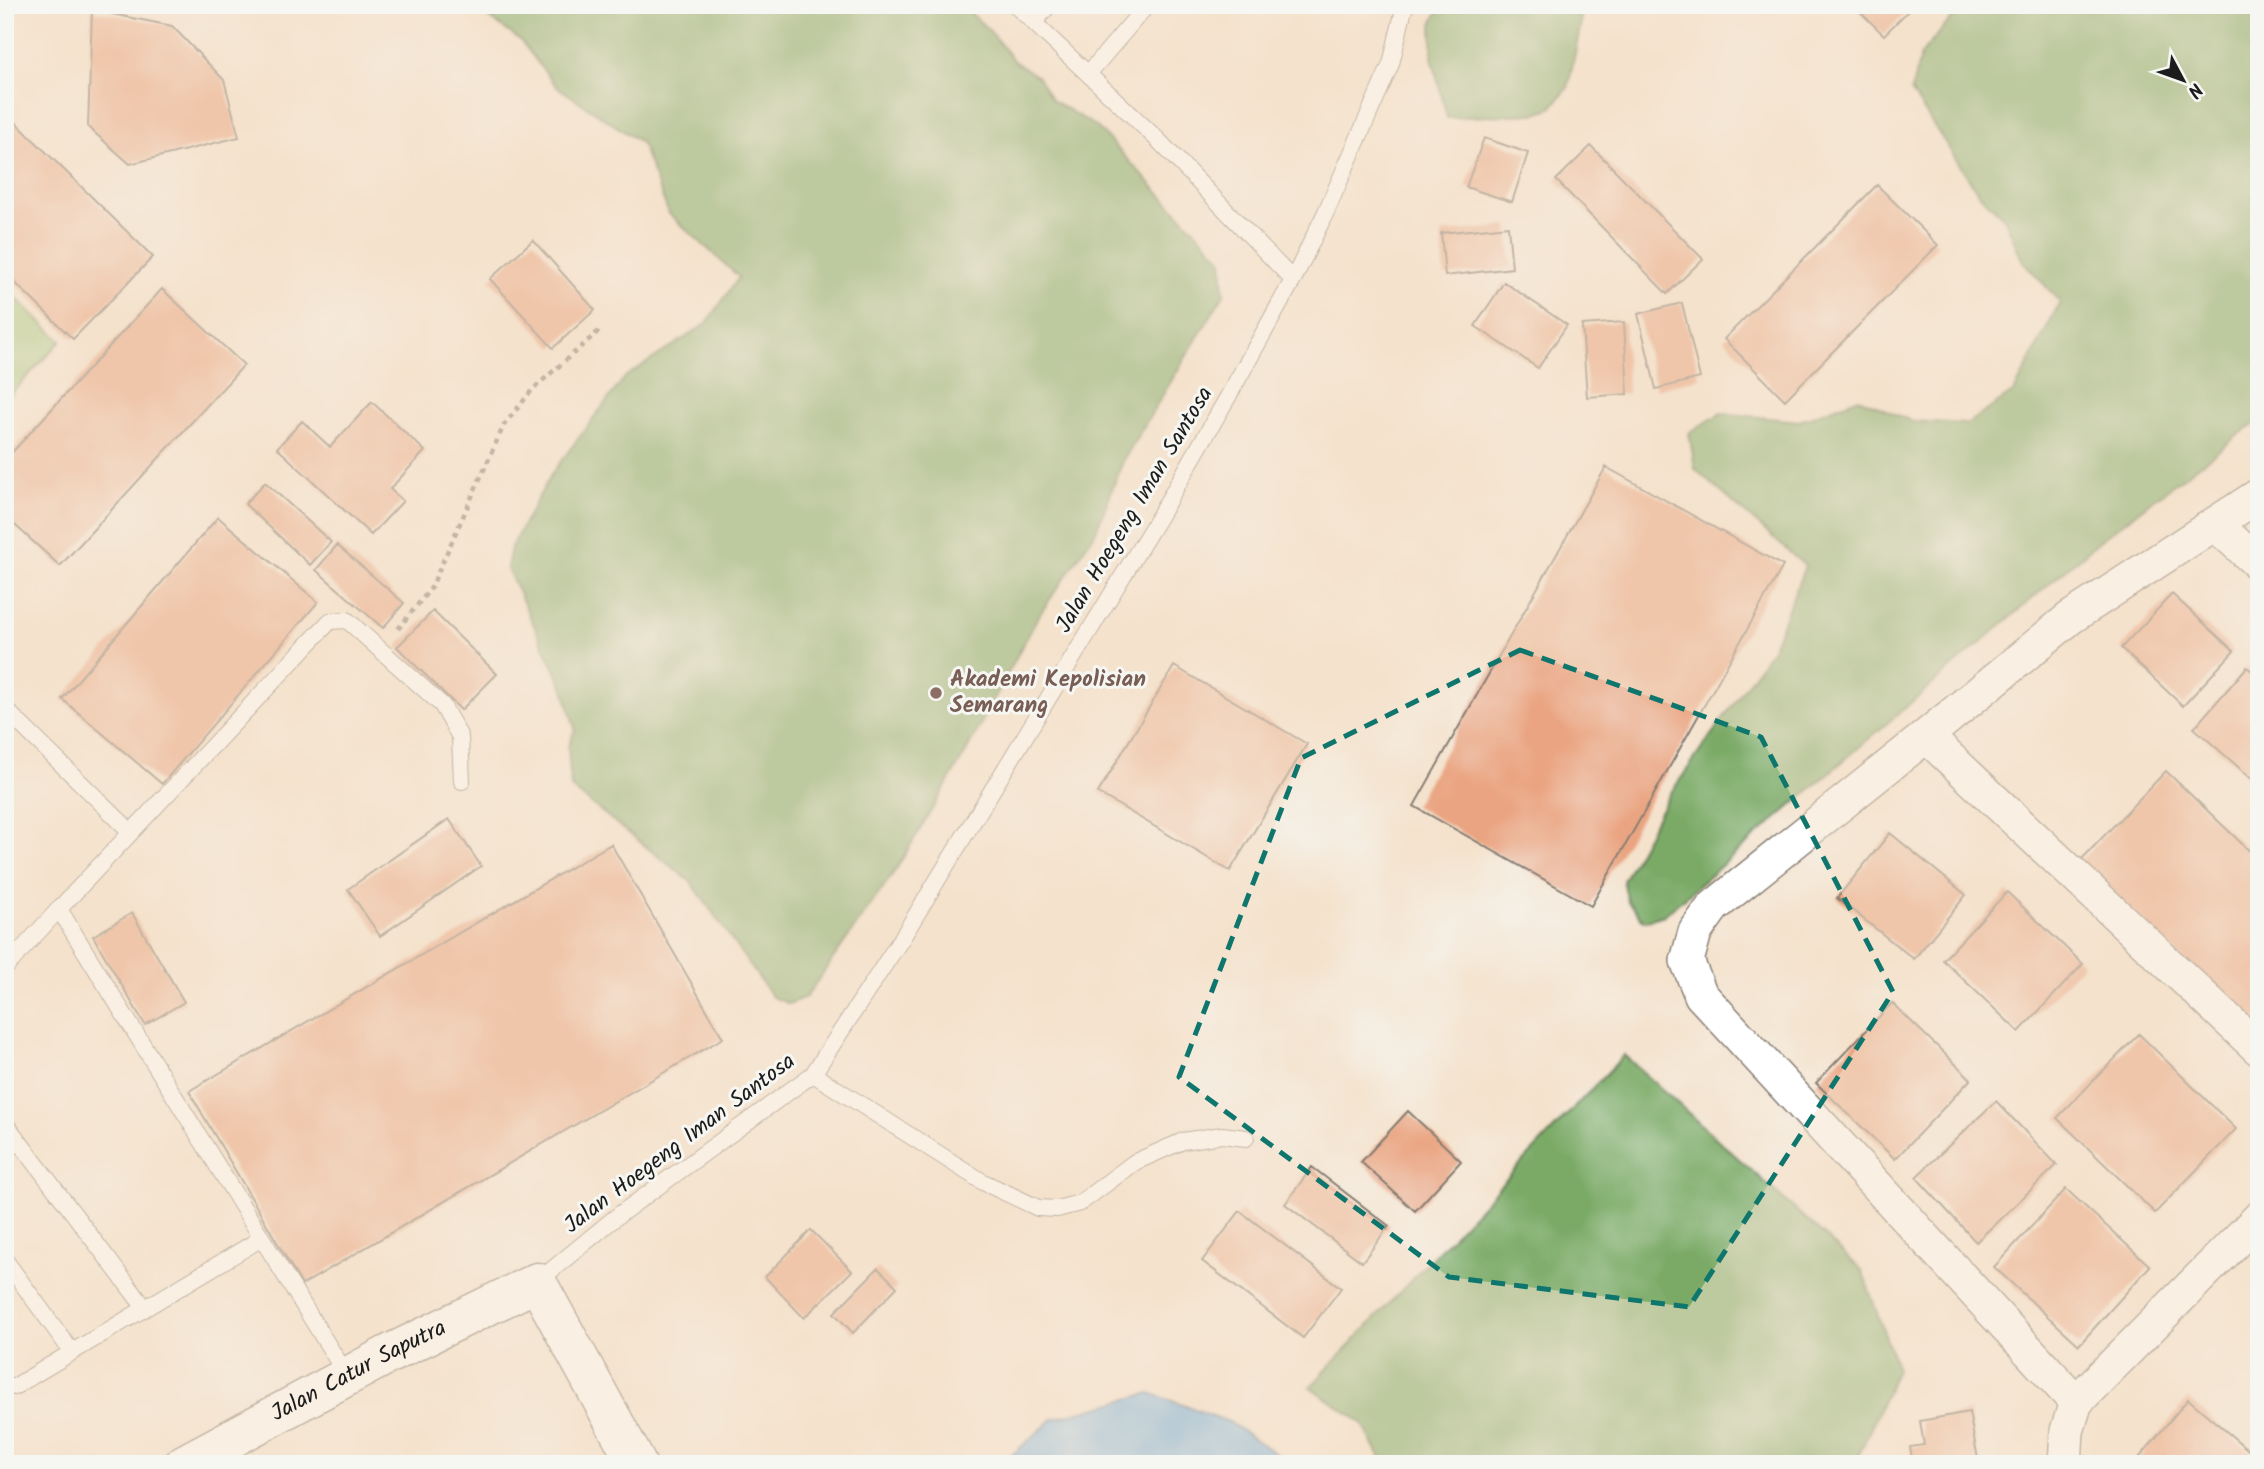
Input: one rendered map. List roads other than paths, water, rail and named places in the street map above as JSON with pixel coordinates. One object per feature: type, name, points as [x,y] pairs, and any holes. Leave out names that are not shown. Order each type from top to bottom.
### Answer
[{"type":"street","points":[[2076,1402],[1701,995],[1688,961],[1695,932],[1713,907],[2070,618],[2259,495]]},
{"type":"street","points":[[2215,524],[2259,564]]},
{"type":"street","points":[[1926,736],[2259,1049]]},
{"type":"street","points":[[2065,1464],[2067,1431],[2076,1402],[2259,1218]]},
{"type":"street","points":[[537,1282],[636,1464]]},
{"type":"street","name":"Jalan Catur Saputra","points":[[184,1464],[347,1376],[537,1282]]},
{"type":"lane","points":[[1015,5],[1158,140],[1293,280]]},
{"type":"lane","points":[[1034,23],[1049,5]]},
{"type":"lane","points":[[1088,74],[1147,5]]},
{"type":"lane","name":"Jalan Hoegeng Iman Santosa","points":[[537,1282],[616,1217],[813,1074],[902,938],[1160,515],[1293,280],[1391,64],[1405,5]]},
{"type":"lane","points":[[5,968],[330,621],[347,620],[442,705],[460,737],[462,781]]},
{"type":"lane","points":[[5,709],[131,832]]},
{"type":"lane","points":[[59,909],[347,1376]]},
{"type":"lane","points":[[813,1074],[983,1182],[1038,1208],[1057,1209],[1080,1203],[1135,1162],[1183,1141],[1222,1135],[1246,1138]]},
{"type":"lane","points":[[5,1123],[145,1308]]},
{"type":"lane","points":[[5,1384],[14,1387],[262,1238]]},
{"type":"lane","points":[[5,1260],[72,1353]]},
{"type":"water","points":[[1150,1393],[1229,1422],[1291,1464],[1002,1464],[1053,1419]]},
{"type":"place","name":"Akademi Kepolisian Semarang","points":[[936,693]]}]
